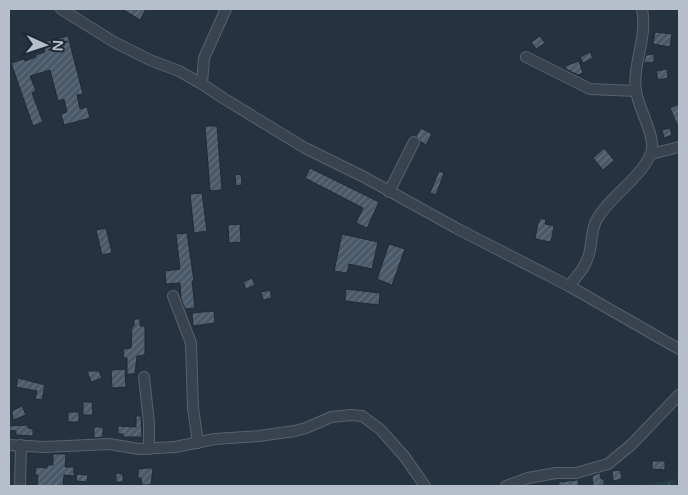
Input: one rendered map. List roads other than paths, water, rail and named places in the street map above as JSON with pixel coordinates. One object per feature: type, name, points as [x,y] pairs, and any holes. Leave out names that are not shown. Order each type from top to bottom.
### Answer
[{"type":"street","points":[[61,9],[114,42],[150,60],[179,70],[305,148],[364,177],[389,192],[569,286],[679,350]]},
{"type":"street","points":[[202,84],[204,58],[226,9]]},
{"type":"street","points":[[642,9],[645,21],[636,73],[636,91],[651,139],[651,154]]},
{"type":"street","points":[[526,57],[590,89],[636,91]]},
{"type":"street","points":[[389,192],[414,142]]},
{"type":"street","points":[[569,286],[586,262],[596,222],[651,154],[679,148]]},
{"type":"street","points":[[173,296],[191,343],[193,408],[198,443]]},
{"type":"street","points":[[144,377],[149,422],[149,449]]},
{"type":"street","points":[[506,486],[528,478],[576,472],[608,464],[630,445],[679,395]]},
{"type":"street","points":[[9,445],[45,447],[109,444],[132,449],[149,449],[198,443],[214,439],[295,431],[331,418],[352,415],[362,416],[393,442],[425,486]]},
{"type":"street","points":[[20,486],[21,445]]}]
